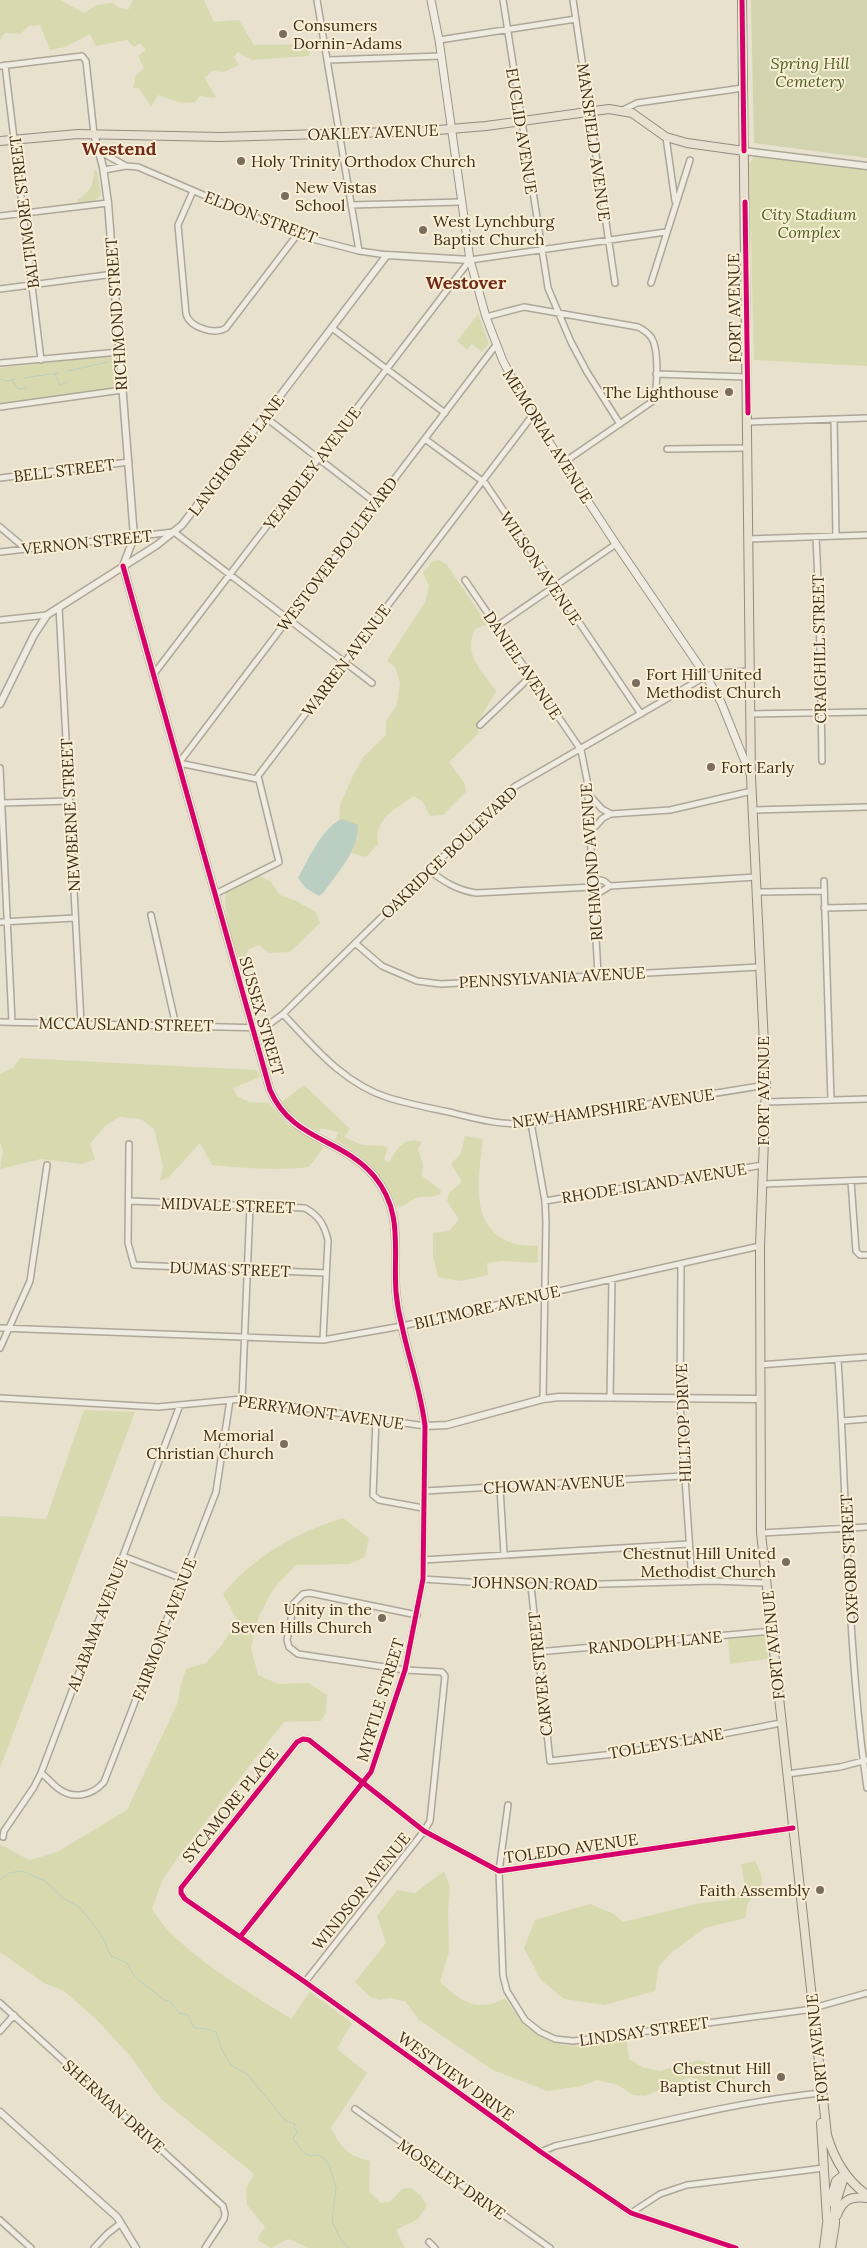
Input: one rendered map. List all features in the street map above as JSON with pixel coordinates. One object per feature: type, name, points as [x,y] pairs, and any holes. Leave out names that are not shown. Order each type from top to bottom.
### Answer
[{"type":"main road","name":"MEMORIAL AVENUE","points":[[431,0],[439,40],[470,260],[496,346],[532,416],[706,676],[724,709],[752,777]]},
{"type":"main road","name":"FORT AVENUE","points":[[742,0],[748,377],[749,671],[752,791],[766,1084],[760,1246],[759,1399],[761,1533],[827,2135],[832,2151],[845,2174],[867,2196]]},
{"type":"main road","name":"OAKLEY AVENUE","points":[[0,141],[59,135],[94,134],[220,137],[452,129],[589,111],[623,110]]},
{"type":"main road","points":[[623,110],[640,118],[666,137],[687,143],[744,151]]},
{"type":"main road","points":[[822,2093],[827,2220]]},
{"type":"main road","points":[[831,2248],[836,2217],[835,2205],[845,2174]]},
{"type":"main road","points":[[824,2248],[833,2188],[836,2181],[845,2174]]},
{"type":"main road","points":[[836,2217],[846,2200],[867,2196]]},
{"type":"street","points":[[317,0],[358,251]]},
{"type":"street","name":"EUCLID AVENUE","points":[[502,0],[548,288],[587,372],[620,424]]},
{"type":"street","name":"MANSFIELD AVENUE","points":[[573,0],[615,283]]},
{"type":"street","points":[[439,40],[576,19]]},
{"type":"street","name":"RICHMOND STREET","points":[[3,65],[78,56],[82,56],[86,61],[94,134],[104,170],[108,203],[129,462],[134,537],[123,566]]},
{"type":"street","points":[[328,60],[441,56]]},
{"type":"street","name":"BALTIMORE STREET","points":[[3,65],[41,360]]},
{"type":"street","name":"OAKLEY AVENUE","points":[[623,110],[632,105],[647,102],[743,88]]},
{"type":"street","points":[[666,137],[675,204]]},
{"type":"street","name":"ELDON STREET","points":[[99,151],[126,166]]},
{"type":"street","points":[[744,151],[867,166]]},
{"type":"street","points":[[651,283],[690,160]]},
{"type":"street","name":"ELDON STREET","points":[[104,170],[126,166],[138,167],[297,234],[358,251],[386,255],[470,260],[666,232]]},
{"type":"street","points":[[193,191],[178,225],[186,314],[188,321],[195,326],[216,331],[226,328],[297,234]]},
{"type":"street","points":[[351,205],[461,202]]},
{"type":"street","points":[[0,216],[108,203]]},
{"type":"street","name":"LANGHORNE LANE","points":[[47,615],[182,525],[386,255]]},
{"type":"street","name":"YEARDLEY AVENUE","points":[[153,675],[470,260]]},
{"type":"street","points":[[0,289],[114,274]]},
{"type":"street","points":[[486,317],[524,307],[638,327],[651,337],[654,345],[656,374],[656,392],[653,401],[563,463]]},
{"type":"street","points":[[332,328],[445,413]]},
{"type":"street","name":"WESTOVER BOULEVARD","points":[[178,763],[496,346]]},
{"type":"street","points":[[0,363],[120,352]]},
{"type":"street","points":[[656,374],[748,377]]},
{"type":"street","points":[[0,407],[122,390]]},
{"type":"street","name":"WARREN AVENUE","points":[[257,779],[532,416]]},
{"type":"street","points":[[265,417],[376,503]]},
{"type":"street","points":[[748,422],[867,418]]},
{"type":"street","points":[[834,419],[836,536]]},
{"type":"street","name":"WILSON AVENUE","points":[[424,440],[482,482],[641,714]]},
{"type":"street","points":[[667,449],[748,448]]},
{"type":"street","name":"BELL STREET","points":[[0,478],[129,462]]},
{"type":"street","points":[[0,527],[26,549]]},
{"type":"street","points":[[174,532],[229,576],[372,683]]},
{"type":"street","name":"VERNON STREET","points":[[0,552],[174,532]]},
{"type":"street","points":[[749,539],[867,535]]},
{"type":"street","name":"CRAIGHILL STREET","points":[[816,538],[822,648],[820,684],[822,761]]},
{"type":"street","points":[[497,626],[616,544]]},
{"type":"street","name":"SUSSEX STREET","points":[[123,566],[270,1090],[281,1111],[293,1124],[349,1154],[366,1167],[375,1177],[389,1200],[396,1224],[396,1293],[402,1326],[423,1408],[425,1426]]},
{"type":"street","name":"DANIEL AVENUE","points":[[465,580],[580,750]]},
{"type":"street","name":"NEWBERNE STREET","points":[[59,606],[81,1023]]},
{"type":"street","points":[[0,620],[47,615]]},
{"type":"street","points":[[0,704],[37,630],[47,615]]},
{"type":"street","name":"OAKRIDGE BOULEVARD","points":[[252,1027],[264,1028],[282,1014],[514,788],[706,676],[717,673],[749,671]]},
{"type":"street","points":[[480,725],[530,677]]},
{"type":"street","points":[[0,686],[7,689]]},
{"type":"street","points":[[751,714],[867,712]]},
{"type":"street","name":"RICHMOND AVENUE","points":[[580,750],[588,794],[598,974]]},
{"type":"street","points":[[178,763],[257,779],[279,862],[215,894]]},
{"type":"street","points":[[0,768],[12,1022]]},
{"type":"street","points":[[590,832],[603,818],[611,814],[670,810],[752,791]]},
{"type":"street","points":[[588,794],[598,806],[611,814]]},
{"type":"street","points":[[2,803],[70,801]]},
{"type":"street","points":[[753,810],[867,807]]},
{"type":"street","points":[[430,870],[462,891],[476,893],[593,887]]},
{"type":"street","points":[[594,896],[610,886],[756,877]]},
{"type":"street","points":[[593,878],[604,881],[610,886]]},
{"type":"street","points":[[824,881],[831,1100]]},
{"type":"street","points":[[757,892],[824,891]]},
{"type":"street","points":[[824,908],[867,907]]},
{"type":"street","points":[[150,915],[176,1026]]},
{"type":"street","points":[[0,922],[75,918]]},
{"type":"street","name":"PENNSYLVANIA AVENUE","points":[[355,943],[382,966],[417,980],[433,983],[760,967]]},
{"type":"street","name":"NEW HAMPSHIRE AVENUE","points":[[282,1014],[330,1064],[358,1084],[389,1098],[492,1122],[513,1125],[531,1123],[766,1084]]},
{"type":"street","name":"MCCAUSLAND STREET","points":[[0,1022],[252,1027]]},
{"type":"street","points":[[766,1102],[867,1099]]},
{"type":"street","points":[[531,1123],[545,1201],[543,1399]]},
{"type":"street","points":[[129,1144],[130,1201]]},
{"type":"street","points":[[0,1348],[30,1280],[47,1165]]},
{"type":"street","name":"RHODE ISLAND AVENUE","points":[[545,1201],[763,1165]]},
{"type":"street","points":[[762,1184],[867,1180]]},
{"type":"street","points":[[851,1181],[856,1250],[860,1255],[867,1255]]},
{"type":"street","name":"MIDVALE STREET","points":[[130,1201],[305,1208],[315,1214],[325,1226],[328,1240],[323,1340]]},
{"type":"street","name":"DUMAS STREET","points":[[130,1201],[128,1243],[134,1266],[326,1273]]},
{"type":"street","points":[[242,1399],[250,1206]]},
{"type":"street","name":"BILTMORE AVENUE","points":[[0,1328],[323,1340],[402,1326],[760,1246]]},
{"type":"street","name":"HILLTOP DRIVE","points":[[681,1264],[680,1399],[683,1476],[692,1582]]},
{"type":"street","points":[[610,1398],[612,1279]]},
{"type":"street","points":[[760,1365],[867,1357]]},
{"type":"street","name":"OXFORD STREET","points":[[838,1360],[854,1659],[867,1788]]},
{"type":"street","name":"PERRYMONT AVENUE","points":[[0,1398],[158,1407],[242,1399],[425,1426],[447,1425],[543,1399],[559,1397],[759,1399]]},
{"type":"street","name":"FAIRMONT AVENUE","points":[[41,1773],[62,1791],[75,1795],[94,1791],[104,1782],[216,1492],[230,1400]]},
{"type":"street","name":"ALABAMA AVENUE","points":[[3,1837],[4,1831],[34,1787],[41,1773],[180,1405]]},
{"type":"street","points":[[376,1419],[373,1494],[379,1500],[423,1508]]},
{"type":"street","points":[[842,1421],[867,1419]]},
{"type":"street","name":"MYRTLE STREET","points":[[240,1938],[371,1772],[405,1670],[423,1579],[425,1426]]},
{"type":"street","name":"CHOWAN AVENUE","points":[[425,1491],[683,1476]]},
{"type":"street","points":[[500,1488],[504,1554]]},
{"type":"street","points":[[761,1533],[867,1527]]},
{"type":"street","points":[[423,1560],[688,1544]]},
{"type":"street","points":[[123,1556],[183,1579]]},
{"type":"street","name":"JOHNSON ROAD","points":[[423,1579],[531,1586],[713,1580],[767,1583]]},
{"type":"street","name":"CARVER STREET","points":[[531,1586],[550,1761]]},
{"type":"street","points":[[405,1670],[294,1651],[289,1647],[287,1640],[294,1603],[303,1594],[310,1593],[417,1615]]},
{"type":"street","name":"RANDOLPH LANE","points":[[537,1652],[772,1631]]},
{"type":"street","name":"WINDSOR AVENUE","points":[[304,1982],[424,1831],[432,1812],[445,1676],[442,1672],[405,1670]]},
{"type":"street","name":"TOLLEYS LANE","points":[[550,1761],[623,1752],[781,1723]]},
{"type":"street","name":"TOLEDO AVENUE","points":[[303,1739],[309,1740],[424,1831],[499,1871],[793,1828]]},
{"type":"street","name":"SYCAMORE PLACE","points":[[180,1891],[183,1883],[297,1742],[303,1739]]},
{"type":"street","points":[[787,1774],[865,1761]]},
{"type":"street","name":"LINDSAY STREET","points":[[508,1805],[499,1871],[503,1976],[513,2004],[525,2020],[540,2032],[555,2039],[573,2041],[812,2007],[867,1993]]},
{"type":"street","name":"WESTVIEW DRIVE","points":[[180,1891],[185,1899],[631,2214],[736,2248]]},
{"type":"street","name":"SHERMAN DRIVE","points":[[0,2003],[219,2202],[225,2211],[224,2219],[205,2248]]},
{"type":"street","points":[[0,2031],[14,2015]]},
{"type":"street","points":[[541,2152],[555,2146],[753,2103],[822,2093]]},
{"type":"street","name":"MOSELEY DRIVE","points":[[355,2109],[550,2248]]},
{"type":"street","points":[[0,2112],[97,2199],[121,2223],[136,2248]]},
{"type":"street","points":[[631,2214],[660,2194],[687,2185],[824,2168]]},
{"type":"street","points":[[0,2220],[31,2248]]},
{"type":"street","points":[[94,2248],[121,2223]]},
{"type":"street","points":[[429,2242],[436,2248]]},
{"type":"green space","points":[[0,0],[60,0],[84,13],[96,5],[112,3],[128,10],[133,0],[204,0],[214,22],[239,20],[254,45],[312,44],[309,56],[252,60],[238,52],[234,57],[239,65],[224,72],[212,71],[205,78],[216,98],[200,96],[194,103],[178,102],[158,95],[151,107],[139,88],[133,88],[136,75],[144,68],[138,56],[146,50],[140,43],[134,47],[127,40],[96,46],[90,34],[65,47],[50,50],[40,25],[29,26],[20,34],[5,33],[0,40]]},
{"type":"green space","name":"Spring Hill Cemetery","points":[[751,0],[867,0],[867,158],[754,143]]},
{"type":"green space","name":"City Stadium Complex","points":[[761,155],[867,169],[867,366],[754,360],[749,163],[754,157]]},
{"type":"green space","points":[[94,171],[97,171],[101,194],[94,202],[79,204],[77,200],[88,192],[92,184]]},
{"type":"green space","points":[[478,314],[489,343],[482,352],[472,344],[467,350],[457,341]]},
{"type":"green space","points":[[116,355],[120,388],[0,404],[0,368]]},
{"type":"green space","points":[[439,560],[447,565],[487,624],[475,629],[472,638],[472,655],[496,691],[477,724],[479,733],[449,762],[465,784],[466,792],[443,815],[430,816],[422,801],[414,796],[394,810],[383,821],[377,835],[378,844],[366,857],[351,853],[358,836],[342,819],[339,820],[340,805],[363,757],[386,735],[386,722],[397,704],[400,683],[395,667],[387,661],[425,602],[429,586],[423,573],[433,561]]},
{"type":"green space","points":[[260,876],[271,882],[280,895],[316,912],[320,923],[290,952],[269,953],[259,945],[249,949],[242,964],[234,947],[229,929],[225,891]]},
{"type":"green space","points":[[20,1058],[257,1070],[260,1077],[233,1088],[237,1096],[249,1102],[269,1103],[288,1125],[324,1147],[309,1167],[261,1169],[212,1165],[200,1143],[169,1177],[160,1181],[163,1166],[154,1129],[141,1119],[119,1117],[105,1126],[90,1144],[95,1159],[82,1164],[41,1159],[0,1169],[3,1151],[0,1142],[0,1074],[13,1068]]},
{"type":"green space","points":[[304,1085],[350,1129],[344,1137],[362,1145],[384,1146],[388,1148],[384,1159],[389,1163],[405,1142],[422,1142],[418,1149],[423,1165],[422,1176],[441,1190],[440,1194],[433,1197],[416,1198],[405,1205],[397,1207],[380,1176],[356,1152],[335,1140],[338,1132],[321,1128],[319,1132],[298,1120],[289,1112],[282,1102]]},
{"type":"green space","points":[[465,1136],[483,1139],[479,1185],[480,1200],[483,1214],[489,1227],[500,1237],[515,1244],[538,1246],[538,1263],[502,1261],[487,1263],[488,1275],[461,1281],[438,1277],[433,1255],[433,1233],[449,1231],[459,1220],[447,1201],[449,1193],[462,1182],[451,1164],[461,1153]]},
{"type":"green space","points":[[84,1410],[135,1412],[0,1768],[0,1516],[46,1519]]},
{"type":"green space","points":[[343,1518],[369,1538],[365,1557],[349,1564],[296,1565],[274,1588],[259,1616],[251,1648],[258,1675],[279,1684],[309,1683],[327,1695],[326,1712],[321,1721],[284,1722],[180,1854],[162,1881],[152,1909],[178,1940],[196,1955],[215,1970],[291,2019],[310,1992],[352,2023],[337,2049],[367,2073],[331,2128],[338,2141],[346,2150],[370,2161],[369,2191],[381,2203],[390,2202],[402,2189],[411,2188],[421,2196],[427,2206],[418,2219],[396,2230],[405,2248],[309,2248],[288,2239],[271,2248],[259,2241],[258,2238],[265,2227],[247,2205],[246,2189],[254,2174],[161,2099],[131,2057],[97,2020],[64,1991],[44,1983],[0,1952],[0,1845],[30,1860],[57,1852],[127,1810],[178,1702],[186,1669],[206,1663],[222,1645],[237,1620],[223,1594],[248,1568],[277,1547],[309,1530]]},
{"type":"green space","points":[[765,1635],[768,1659],[730,1664],[728,1639]]},
{"type":"green space","points":[[755,1861],[762,1880],[759,1888],[748,1903],[745,1918],[705,1928],[672,1952],[659,1966],[655,1991],[604,2005],[564,1999],[541,1980],[524,1948],[535,1920],[590,1904],[614,1914],[623,1922],[701,1903],[729,1900],[745,1886],[741,1864]]},
{"type":"green space","points":[[444,1871],[450,1887],[448,1911],[449,1952],[440,1982],[462,2000],[478,2005],[487,2005],[505,1998],[516,2014],[530,2028],[537,2034],[555,2043],[572,2046],[626,2037],[629,2059],[644,2068],[660,2071],[699,2060],[733,2070],[735,2078],[718,2086],[690,2077],[645,2096],[633,2095],[618,2085],[597,2080],[582,2086],[547,2091],[493,2070],[419,2020],[405,2001],[389,1998],[380,2000],[370,1997],[355,1982],[386,1943],[377,1916],[397,1890],[415,1893]]},
{"type":"shaded area","points":[[342,819],[358,825],[355,843],[341,869],[319,896],[306,888],[298,878],[322,836]]},
{"type":"waterway","points":[[68,371],[108,362]]},
{"type":"waterway","points":[[24,378],[58,373]]},
{"type":"waterway","points":[[55,374],[60,385],[67,382]]},
{"type":"waterway","points":[[0,379],[6,381],[16,379]]},
{"type":"waterway","points":[[12,380],[18,389],[26,388]]},
{"type":"waterway","points":[[0,1880],[9,1873],[22,1871],[45,1881],[63,1898],[79,1907],[104,1940],[111,1956],[127,1963],[132,1973],[139,1980],[164,2000],[171,2002],[179,2013],[188,2015],[194,2028],[216,2032],[222,2050],[231,2065],[247,2074],[286,2121],[295,2124],[294,2128],[297,2132],[293,2139],[304,2153],[311,2156],[318,2155],[325,2159],[329,2165],[336,2187],[332,2222],[342,2241],[349,2248]]},
{"type":"cycle path","points":[[742,0],[744,151]]},
{"type":"cycle path","points":[[745,202],[748,413]]},
{"type":"cycle path","points":[[123,566],[270,1090],[279,1107],[291,1120],[304,1130],[361,1163],[374,1176],[390,1203],[395,1232],[395,1276],[398,1305],[421,1401],[425,1426],[423,1579],[405,1670],[371,1772],[240,1937]]},
{"type":"cycle path","points":[[736,2248],[631,2213],[541,2152],[305,1982],[185,1899],[181,1893],[181,1888],[297,1742],[303,1739],[309,1740],[424,1831],[499,1871],[793,1828]]},
{"type":"place","name":"Consumers Dornin-Adams","points":[[283,34]]},
{"type":"place","name":"Holy Trinity Orthodox Church","points":[[241,161]]},
{"type":"place","name":"New Vistas School","points":[[285,196]]},
{"type":"place","name":"West Lynchburg Baptist Church","points":[[423,230]]},
{"type":"place","name":"The Lighthouse","points":[[729,392]]},
{"type":"place","name":"Fort Hill United Methodist Church","points":[[636,683]]},
{"type":"place","name":"Fort Early","points":[[711,767]]},
{"type":"place","name":"Memorial Christian Church","points":[[284,1444]]},
{"type":"place","name":"Chestnut Hill United Methodist Church","points":[[786,1562]]},
{"type":"place","name":"Unity in the Seven Hills Church","points":[[382,1618]]},
{"type":"place","name":"Faith Assembly","points":[[820,1890]]},
{"type":"place","name":"Chestnut Hill Baptist Church","points":[[781,2077]]},
{"type":"district","name":"Westend","points":[[119,149]]},
{"type":"district","name":"Westover","points":[[466,283]]}]
